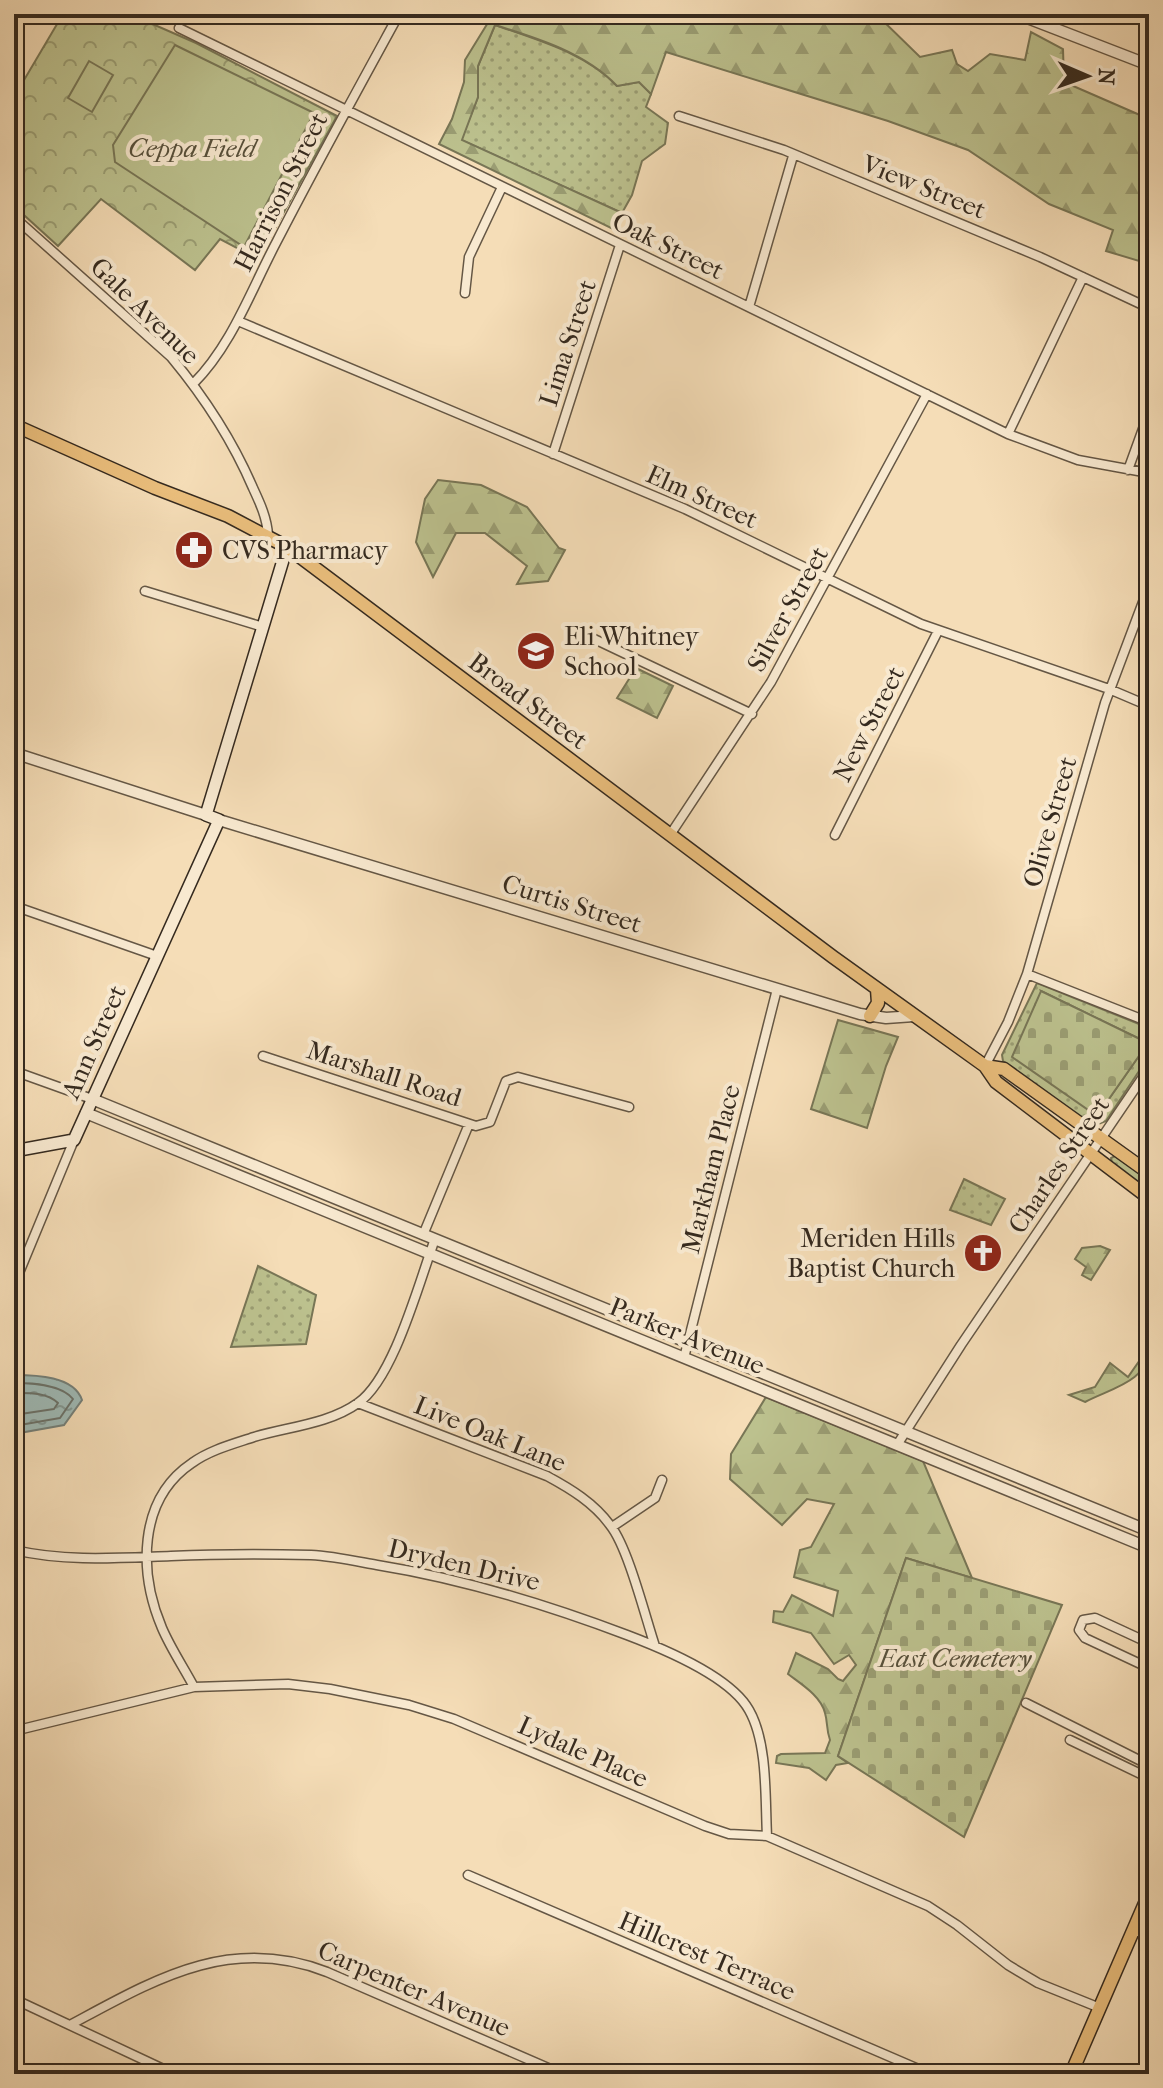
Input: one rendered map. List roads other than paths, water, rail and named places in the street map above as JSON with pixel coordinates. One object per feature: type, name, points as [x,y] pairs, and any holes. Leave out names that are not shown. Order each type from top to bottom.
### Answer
[{"type":"main road","name":"Broad Street","points":[[14,425],[155,488],[228,516],[287,547],[877,989],[985,1066],[996,1082],[1149,1198]]},
{"type":"main road","points":[[219,820],[206,815],[287,547]]},
{"type":"main road","name":"Ann Street","points":[[74,1140],[219,820]]},
{"type":"main road","points":[[870,1016],[878,1003],[877,989]]},
{"type":"main road","name":"Broad Street","points":[[985,1066],[1004,1069],[1149,1173]]},
{"type":"main road","points":[[14,1151],[74,1140]]},
{"type":"main road","points":[[1071,2074],[1149,1894]]},
{"type":"street","name":"Harrison Street","points":[[193,384],[238,321],[266,262],[399,14]]},
{"type":"street","points":[[1017,14],[1149,65]]},
{"type":"street","name":"Oak Street","points":[[179,28],[1008,434],[1066,457],[1149,473]]},
{"type":"street","name":"View Street","points":[[679,116],[774,146],[1015,246],[1149,308]]},
{"type":"street","points":[[749,307],[793,156]]},
{"type":"street","points":[[465,293],[469,257],[502,187]]},
{"type":"street","name":"Gale Avenue","points":[[14,217],[171,357],[193,384],[229,435],[241,458],[263,511],[268,535]]},
{"type":"street","name":"Lima Street","points":[[553,454],[620,245]]},
{"type":"street","points":[[1008,434],[1083,277]]},
{"type":"street","name":"Elm Street","points":[[238,321],[685,509],[938,631],[1109,689],[1149,706]]},
{"type":"street","name":"Silver Street","points":[[670,835],[752,714],[927,394]]},
{"type":"street","points":[[1128,470],[1149,412]]},
{"type":"street","name":"Olive Street","points":[[985,1066],[1008,1022],[1027,974],[1109,689],[1149,586]]},
{"type":"street","points":[[145,591],[263,627]]},
{"type":"street","name":"New Street","points":[[835,835],[938,631]]},
{"type":"street","points":[[590,637],[752,714]]},
{"type":"street","points":[[14,753],[206,815]]},
{"type":"street","name":"Curtis Street","points":[[219,820],[870,1016],[914,1016]]},
{"type":"street","points":[[14,906],[157,956]]},
{"type":"street","points":[[1027,974],[1149,1022]]},
{"type":"street","name":"Markham Place","points":[[684,1358],[777,989]]},
{"type":"street","name":"Marshall Road","points":[[263,1056],[469,1124],[423,1235]]},
{"type":"street","name":"Charles Street","points":[[897,1445],[1149,1068]]},
{"type":"street","points":[[14,1071],[92,1099]]},
{"type":"street","points":[[469,1124],[476,1126],[490,1122],[506,1081],[518,1077],[629,1107]]},
{"type":"street","name":"Parker Avenue","points":[[92,1099],[1149,1531]]},
{"type":"street","name":"Parker Avenue","points":[[86,1113],[1149,1548]]},
{"type":"street","name":"Ann Street","points":[[14,1285],[74,1140]]},
{"type":"street","points":[[207,1163],[213,1149]]},
{"type":"street","points":[[317,1208],[323,1194]]},
{"type":"street","points":[[194,1687],[163,1629],[149,1591],[145,1557],[155,1506],[170,1483],[192,1463],[231,1445],[334,1416],[358,1403],[374,1387],[387,1365],[435,1239]]},
{"type":"street","points":[[556,1306],[562,1292]]},
{"type":"street","points":[[800,1406],[806,1391]]},
{"type":"street","name":"Live Oak Lane","points":[[358,1403],[547,1476],[572,1490],[612,1527],[655,1646]]},
{"type":"street","points":[[612,1527],[655,1498],[662,1480]]},
{"type":"street","points":[[1039,1503],[1044,1488]]},
{"type":"street","name":"Dryden Drive","points":[[14,1550],[81,1560],[214,1554],[314,1556],[426,1573],[523,1597],[655,1646],[735,1691],[750,1712],[764,1774],[767,1836]]},
{"type":"street","points":[[1095,1618],[1149,1644],[1144,1666],[1085,1638],[1079,1630],[1080,1625],[1083,1620],[1095,1618]]},
{"type":"street","name":"Lydale Place","points":[[14,1731],[194,1687],[288,1684],[370,1695],[501,1737],[705,1826],[729,1834],[767,1836],[928,1906],[1008,1965],[1038,1983],[1100,2008]]},
{"type":"street","points":[[1026,1703],[1149,1765]]},
{"type":"street","points":[[1070,1740],[1149,1778]]},
{"type":"street","points":[[1096,1753],[1101,1741]]},
{"type":"street","name":"Hillcrest Terrace","points":[[468,1875],[930,2074]]},
{"type":"street","points":[[1134,1930],[1149,1937]]},
{"type":"street","name":"Carpenter Avenue","points":[[70,2025],[142,1986],[175,1973],[220,1959],[267,1957],[312,1966],[562,2074]]},
{"type":"street","points":[[14,1999],[174,2074]]},
{"type":"water","points":[[14,1375],[53,1378],[71,1386],[82,1400],[64,1425],[14,1434]]},
{"type":"place","name":"CVS Pharmacy","points":[[194,550]]},
{"type":"place","name":"Eli Whitney School","points":[[536,651]]},
{"type":"place","name":"Meriden Hills Baptist Church","points":[[983,1253]]},
{"type":"park label","name":"Ceppa Field","points":[[192,148]]},
{"type":"park label","name":"East Cemetery","points":[[955,1658]]}]
